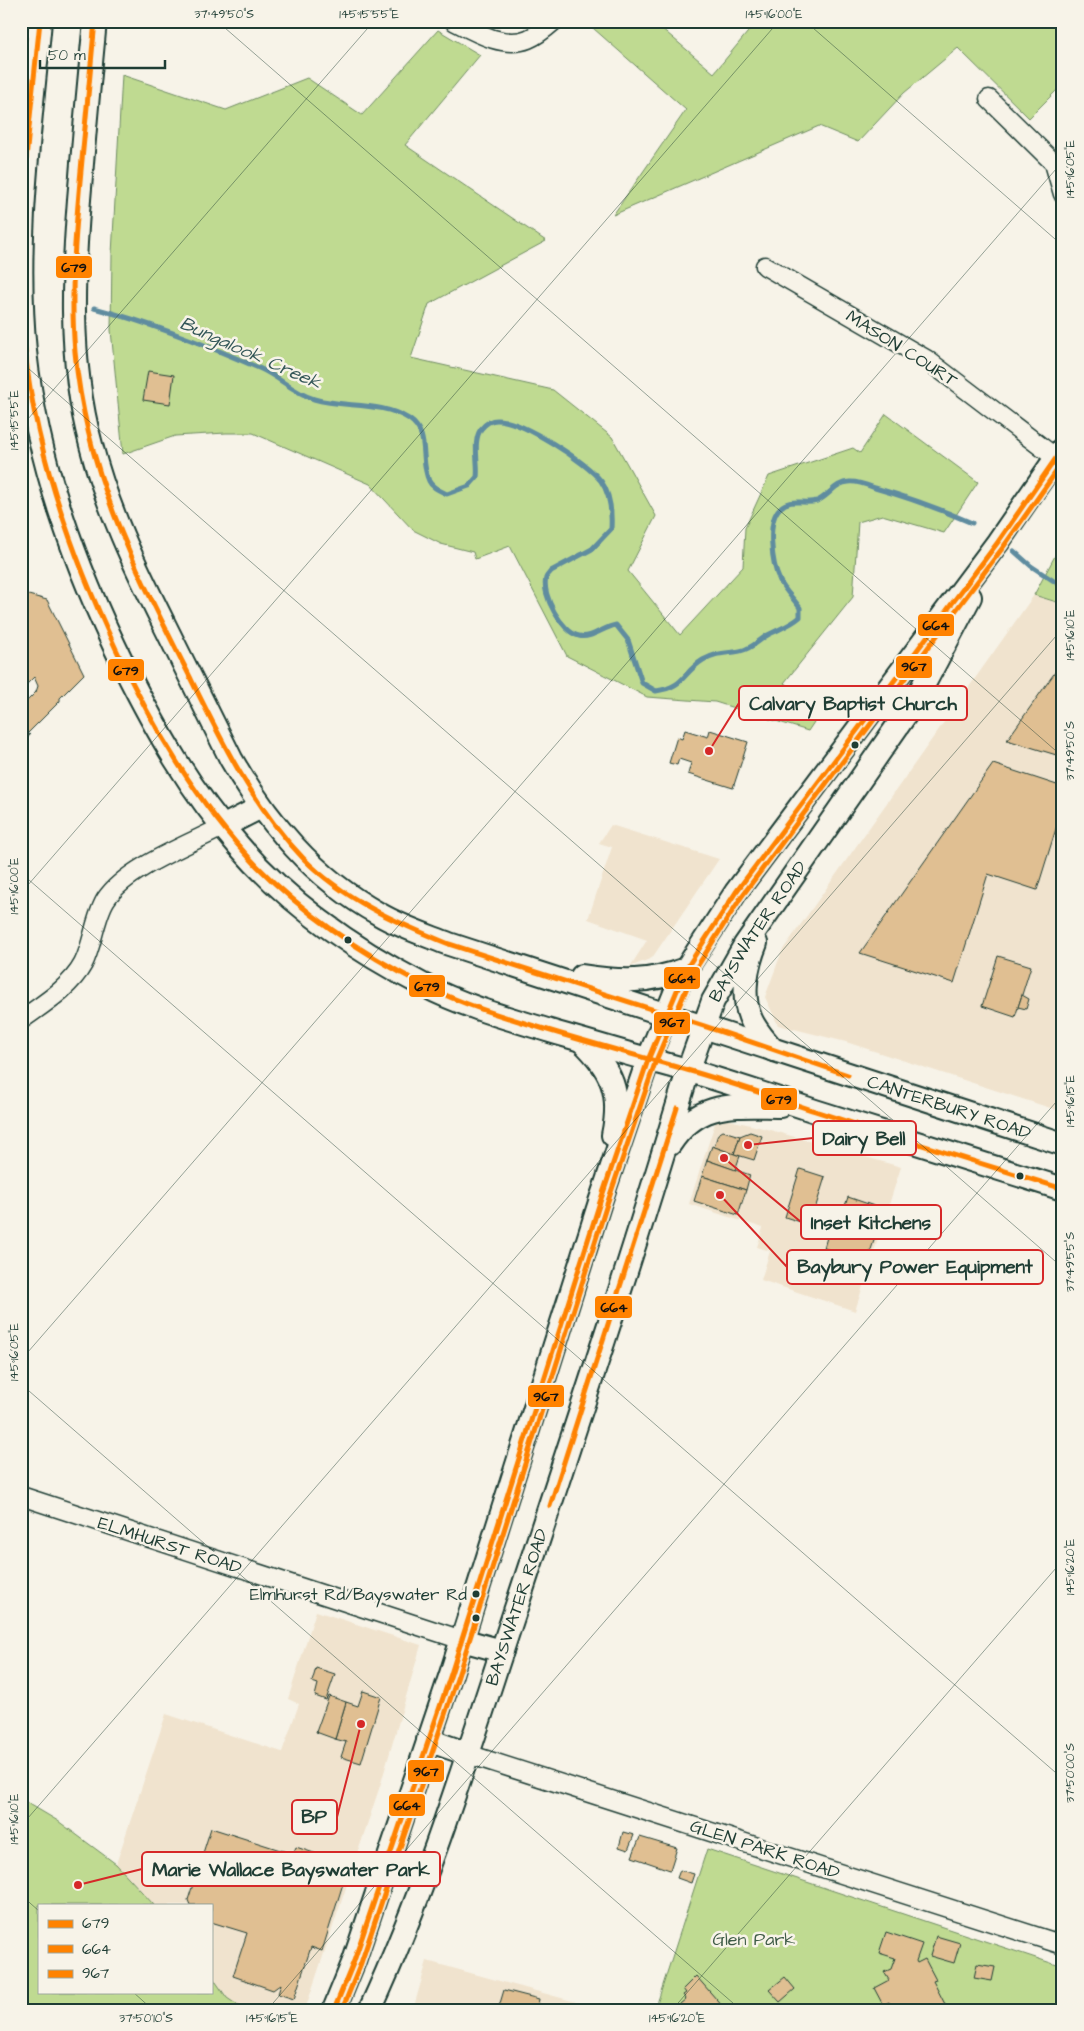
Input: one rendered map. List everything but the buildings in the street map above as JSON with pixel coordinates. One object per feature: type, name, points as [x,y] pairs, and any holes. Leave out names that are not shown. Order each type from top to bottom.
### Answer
[{"type":"main road","points":[[40,21],[24,196],[22,241],[26,386],[53,490],[73,550],[97,608],[134,686],[174,760],[222,827],[258,867],[290,897],[347,941],[427,987],[468,1004],[1063,1189]]},
{"type":"main road","name":"CANTERBURY ROAD","points":[[95,21],[74,252],[73,308],[75,351],[90,444],[105,494],[140,578],[232,759],[261,807],[304,859],[330,881],[380,915],[450,944],[1063,1144]]},
{"type":"main road","name":"BAYSWATER ROAD","points":[[334,2010],[354,1961],[462,1640],[600,1202],[648,1060],[686,969],[741,885],[998,542],[1059,453]]},
{"type":"main road","name":"BAYSWATER ROAD","points":[[370,2010],[392,1962],[430,1868],[712,1001],[766,914],[920,692],[998,542]]},
{"type":"main road","points":[[899,672],[920,692]]},
{"type":"main road","points":[[222,827],[261,807]]},
{"type":"main road","points":[[766,914],[753,951],[746,979],[746,996],[752,1021],[773,1050]]},
{"type":"main road","points":[[519,966],[630,982],[654,979],[686,969]]},
{"type":"main road","points":[[582,1040],[596,1054],[606,1069],[613,1082],[616,1094],[616,1118],[600,1202]]},
{"type":"main road","points":[[662,1157],[675,1137],[689,1122],[704,1112],[719,1108],[742,1106],[800,1106]]},
{"type":"main road","points":[[462,1640],[502,1651]]},
{"type":"main road","points":[[428,1740],[468,1754]]},
{"type":"street","points":[[454,21],[496,39],[516,43],[528,39],[554,21]]},
{"type":"street","points":[[989,100],[1054,163],[1063,194]]},
{"type":"street","name":"MASON COURT","points":[[765,266],[926,359],[1059,453]]},
{"type":"street","points":[[21,1020],[70,981],[83,963],[106,899],[124,880],[142,868],[222,827]]},
{"type":"street","name":"ELMHURST ROAD","points":[[21,1496],[462,1640]]},
{"type":"street","name":"GLEN PARK ROAD","points":[[468,1754],[1063,1945]]},
{"type":"shaded area","points":[[1034,595],[1063,605],[1063,1112],[846,1042],[778,1025],[765,997],[782,951]]},
{"type":"shaded area","points":[[611,825],[719,859],[652,958],[630,967],[647,940],[588,919],[612,847],[599,843]]},
{"type":"shaded area","points":[[717,1117],[901,1167],[855,1311],[761,1280],[770,1251],[757,1247],[763,1228],[689,1204]]},
{"type":"shaded area","points":[[316,1611],[421,1645],[381,1783],[305,2010],[245,2010],[227,1998],[212,1976],[212,1904],[153,1904],[116,1864],[166,1714],[282,1752],[299,1704],[288,1699]]},
{"type":"shaded area","points":[[427,1961],[605,2010],[413,2010]]},
{"type":"green space","points":[[585,21],[653,21],[714,73],[757,21],[1063,21],[1063,84],[1029,118],[958,48],[904,93],[858,142],[819,126],[613,215],[686,110]]},
{"type":"green space","points":[[438,30],[480,55],[405,145],[546,241],[429,304],[411,358],[553,390],[612,437],[656,516],[628,571],[680,635],[743,567],[745,528],[769,476],[853,448],[860,453],[886,414],[978,482],[944,533],[882,515],[858,522],[853,597],[784,683],[822,710],[808,731],[715,702],[647,697],[567,656],[510,546],[475,559],[473,552],[441,544],[413,530],[370,484],[253,433],[175,436],[123,454],[111,330],[112,254],[122,75],[226,110],[307,78],[362,115]]},
{"type":"green space","points":[[1063,541],[1063,604],[1034,595]]},
{"type":"green space","points":[[21,1799],[58,1821],[116,1864],[153,1904],[38,1904],[38,1994],[212,1994],[212,1976],[227,1998],[245,2010],[21,2010]]},
{"type":"green space","name":"Glen Park","points":[[707,1849],[1063,1967],[1063,2010],[655,2010]]},
{"type":"waterway","name":"Bungalook Creek","points":[[94,308],[179,335],[220,351],[268,372],[300,393],[314,399],[375,407],[398,413],[416,425],[422,440],[426,473],[429,481],[434,487],[447,494],[469,486],[477,477],[476,446],[478,434],[484,425],[493,421],[508,422],[522,427],[568,453],[593,473],[604,486],[610,504],[611,529],[592,549],[547,575],[545,585],[550,603],[566,628],[579,636],[588,636],[616,625],[628,640],[642,683],[656,691],[678,683],[696,665],[708,657],[747,649],[800,617],[800,608],[780,581],[773,554],[773,523],[776,514],[784,505],[793,502],[817,501],[840,484],[855,482],[911,499],[972,523]]},
{"type":"waterway","name":"Bungalook Creek","points":[[1014,551],[1031,566],[1063,587]]},
{"type":"transit line","name":"679","points":[[40,21],[27,145],[21,269],[25,351],[30,390],[47,466],[58,504],[85,577],[130,678],[178,764],[235,842],[275,884],[315,917],[357,947],[401,973],[452,998],[511,1019],[719,1080],[1063,1189]]},
{"type":"transit line","name":"679","points":[[95,21],[78,202],[73,288],[75,352],[81,397],[90,439],[116,520],[151,598],[226,748],[239,772],[269,817],[303,858],[335,886],[372,909],[410,927],[449,944],[704,1026],[848,1075]]},
{"type":"transit line","name":"664","points":[[334,2010],[354,1961],[451,1674],[600,1202],[648,1060],[686,969],[736,892],[998,542],[1063,448]]},
{"type":"transit line","name":"967","points":[[342,2010],[361,1963],[458,1676],[607,1204],[655,1063],[693,973],[742,896],[1004,546],[1063,462]]},
{"type":"transit line","name":"664","points":[[550,1506],[677,1108]]},
{"type":"place","name":"Calvary Baptist Church","points":[[709,751]]},
{"type":"place","name":"Dairy Bell","points":[[748,1145]]},
{"type":"place","name":"Inset Kitchens","points":[[724,1158]]},
{"type":"place","name":"Baybury Power Equipment","points":[[720,1195]]},
{"type":"place","name":"Elmhurst Rd/Bayswater Rd","points":[[476,1594]]},
{"type":"place","name":"BP","points":[[361,1724]]},
{"type":"place","name":"Marie Wallace Bayswater Park","points":[[78,1885]]}]
